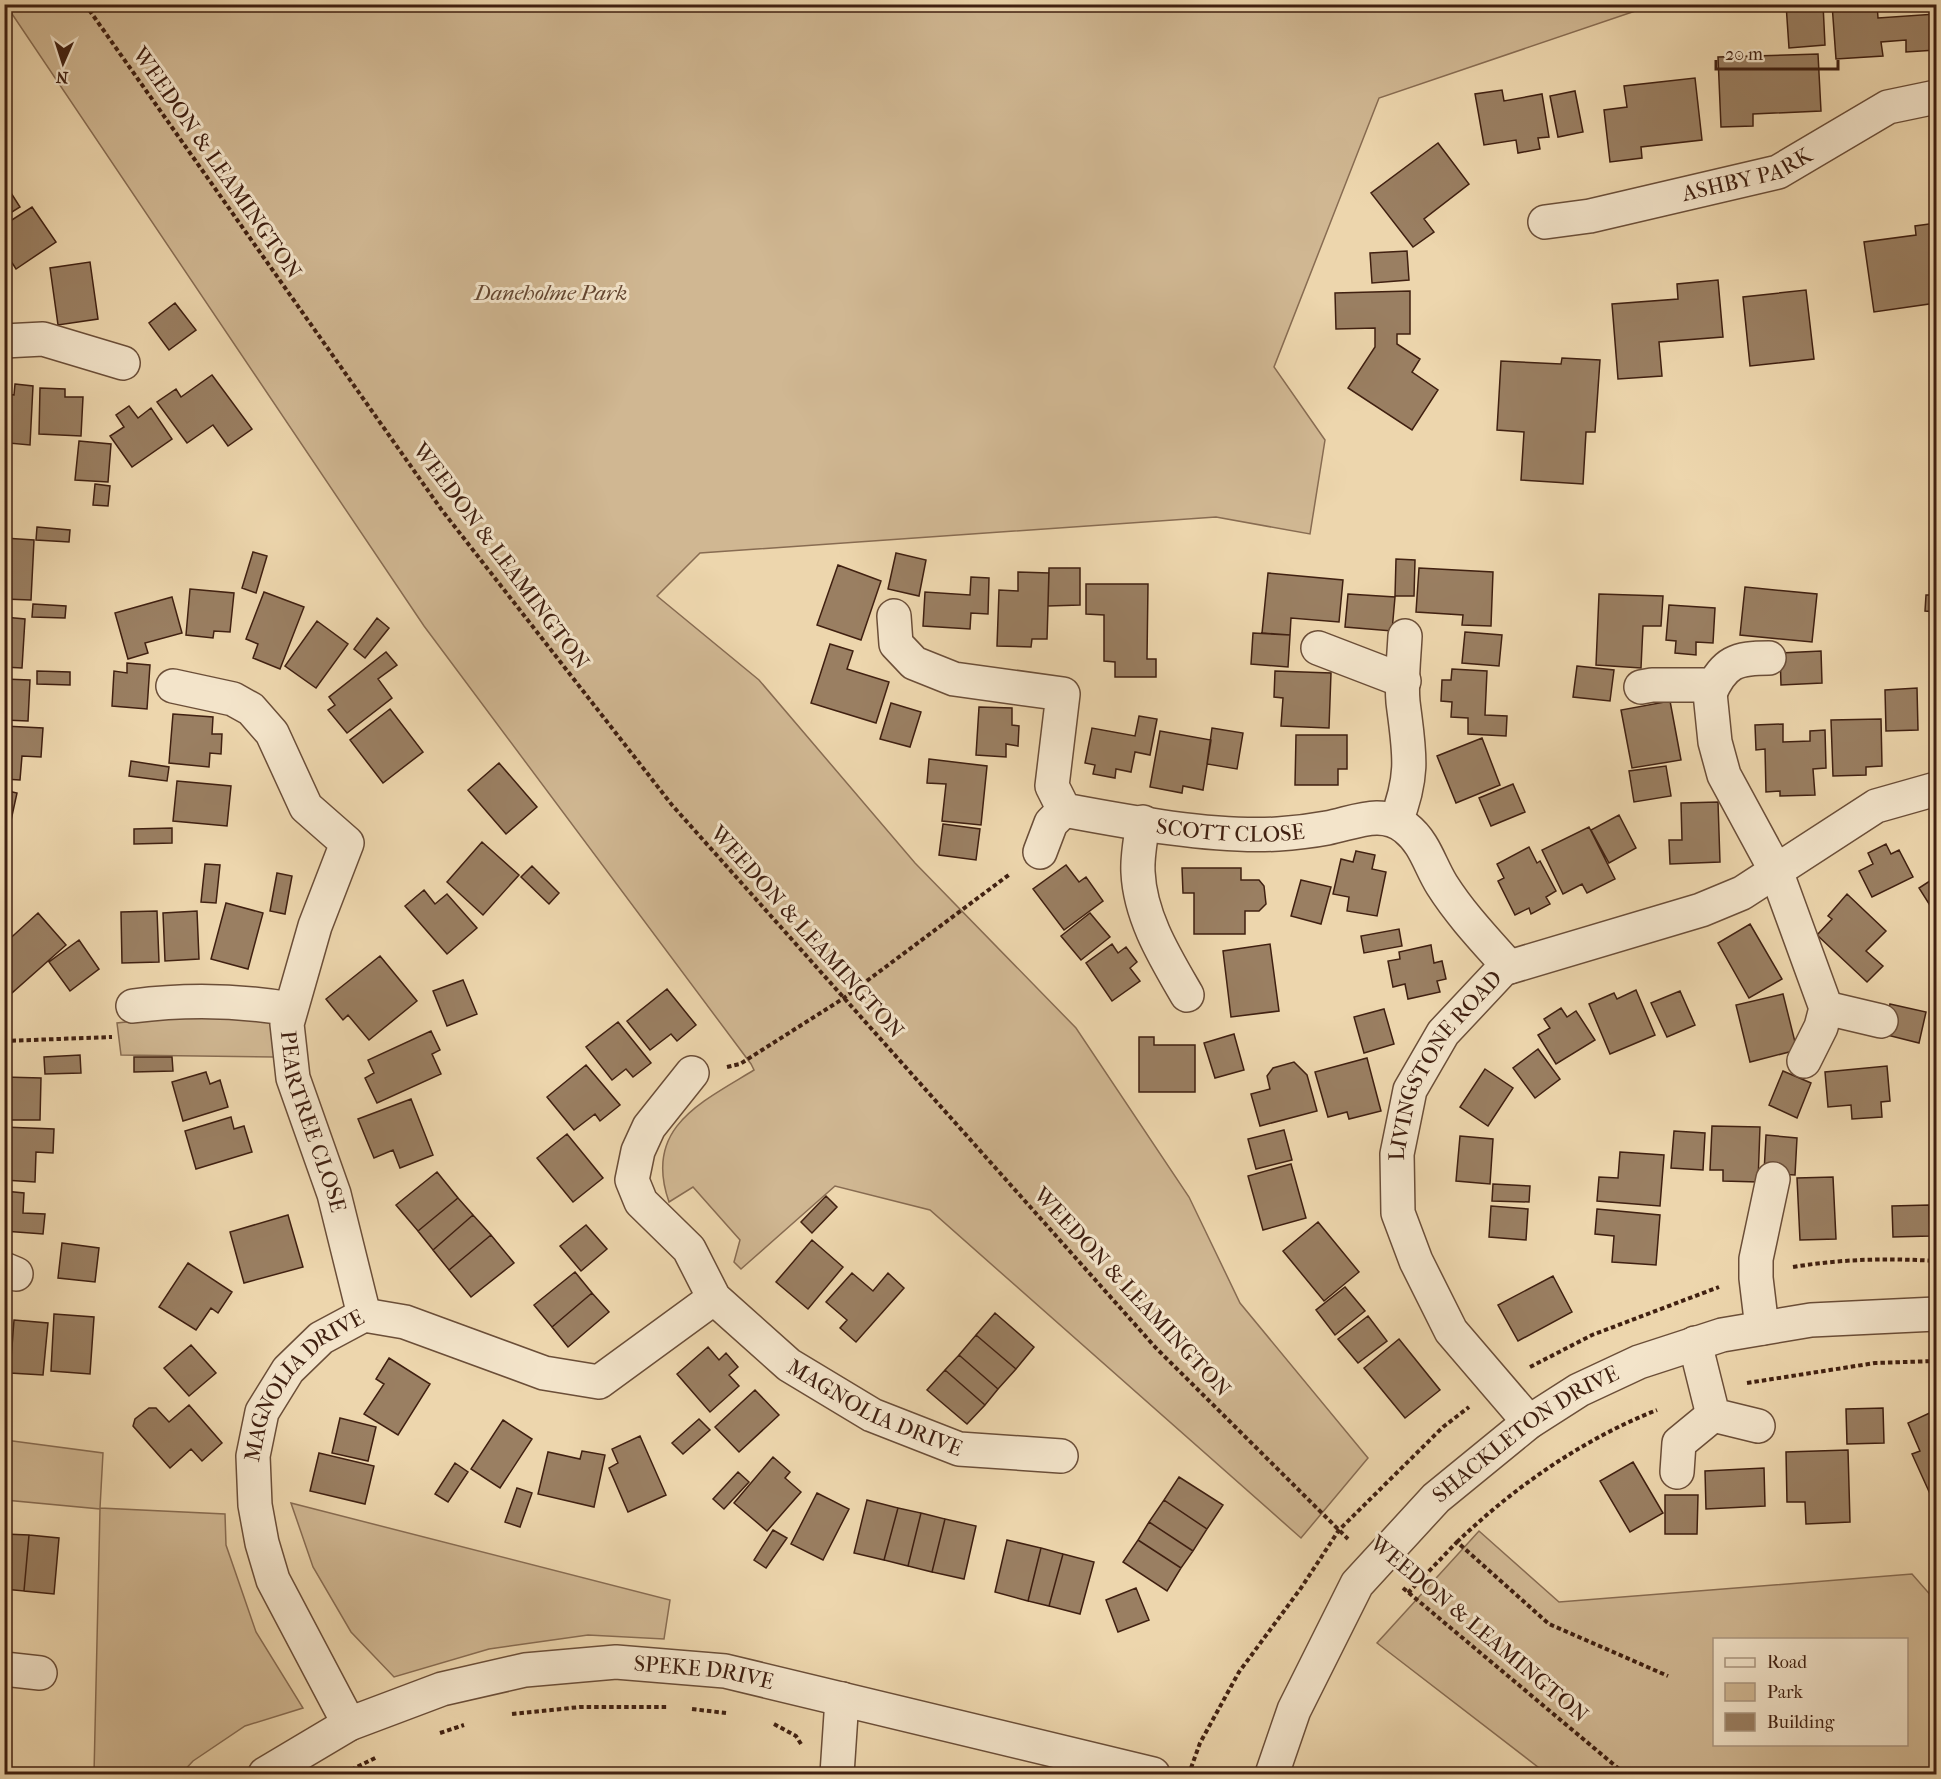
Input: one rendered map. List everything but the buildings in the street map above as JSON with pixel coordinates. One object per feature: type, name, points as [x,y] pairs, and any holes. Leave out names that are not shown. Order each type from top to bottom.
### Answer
[{"type":"street","name":"ASHBY PARK","points":[[1545,222],[1590,216],[1778,172],[1888,107],[1936,97]]},
{"type":"street","points":[[4,341],[43,339],[123,363]]},
{"type":"street","points":[[894,616],[896,644],[914,663],[954,679],[1063,694],[1052,786],[1064,810],[1051,823],[1040,852]]},
{"type":"street","points":[[1405,636],[1403,700],[1408,728],[1410,774],[1396,821],[1406,827],[1422,844],[1442,885],[1480,936],[1509,967]]},
{"type":"street","points":[[1318,648],[1404,681]]},
{"type":"street","points":[[1769,658],[1748,658],[1731,663],[1717,677],[1710,693],[1715,742],[1724,775],[1776,871],[1826,1008],[1821,1027],[1804,1061]]},
{"type":"street","points":[[1641,687],[1703,685],[1710,693]]},
{"type":"street","name":"PEARTREE CLOSE","points":[[172,686],[233,699],[251,709],[272,733],[306,807],[347,843],[315,926],[287,1024],[293,1078],[334,1194],[364,1315]]},
{"type":"street","name":"LIVINGSTONE ROAD","points":[[1529,1422],[1451,1331],[1416,1261],[1398,1213],[1397,1155],[1410,1090],[1443,1033],[1503,969],[1701,910],[1742,893],[1876,806],[1936,789]]},
{"type":"street","name":"SCOTT CLOSE","points":[[1064,810],[1210,832],[1277,834],[1329,827],[1356,819],[1377,817],[1396,821]]},
{"type":"street","points":[[1143,822],[1137,871],[1144,909],[1162,951],[1187,995]]},
{"type":"street","points":[[134,1006],[174,1001],[239,1001],[290,1009]]},
{"type":"street","points":[[1826,1008],[1881,1021]]},
{"type":"street","name":"MAGNOLIA DRIVE","points":[[692,1073],[649,1127],[633,1168],[633,1180],[641,1202],[689,1249],[714,1298],[789,1365],[872,1415],[959,1449],[1061,1456]]},
{"type":"street","points":[[1762,1328],[1756,1259],[1773,1179]]},
{"type":"street","name":"MAGNOLIA DRIVE","points":[[349,1724],[273,1580],[262,1543],[255,1505],[253,1456],[262,1413],[288,1370],[321,1338],[364,1315],[405,1322],[544,1373],[599,1382],[714,1298]]},
{"type":"street","name":"SHACKLETON DRIVE","points":[[1272,1774],[1294,1710],[1357,1584],[1436,1498],[1529,1422],[1579,1390],[1639,1362],[1722,1335],[1811,1320],[1936,1314]]},
{"type":"street","points":[[1695,1343],[1713,1415]]},
{"type":"street","points":[[1713,1415],[1758,1426]]},
{"type":"street","points":[[1677,1472],[1679,1443],[1713,1415]]},
{"type":"street","name":"SPEKE DRIVE","points":[[265,1774],[349,1724],[442,1689],[525,1670],[616,1662],[725,1671],[1154,1774]]},
{"type":"street","points":[[4,1670],[40,1673]]},
{"type":"street","points":[[838,1766],[842,1699]]},
{"type":"path","name":"WEEDON & LEAMINGTON","points":[[85,4],[441,508],[672,805],[1156,1348],[1374,1564],[1625,1774]]},
{"type":"path","points":[[692,1073],[740,1064],[844,998],[1040,852]]},
{"type":"path","points":[[1189,1774],[1200,1743],[1239,1672],[1301,1588],[1339,1530]]},
{"type":"path","points":[[1408,1593],[1457,1542],[1549,1624],[1668,1676]]},
{"type":"path","points":[[503,1715],[580,1707],[673,1707]]},
{"type":"path","points":[[683,1708],[737,1714]]},
{"type":"path","points":[[767,1721],[796,1736],[808,1753],[838,1766]]},
{"type":"path","points":[[438,1734],[470,1723]]},
{"type":"path","points":[[342,1774],[384,1753]]},
{"type":"green space","name":"Daneholme Park","points":[[6,5],[1653,5],[1379,98],[1274,367],[1325,440],[1310,534],[1216,517],[700,553],[657,596],[759,680],[915,863],[1076,1028],[1189,1197],[1240,1303],[1368,1458],[1301,1538],[930,1210],[835,1186],[741,1269],[734,1262],[740,1240],[693,1187],[669,1202],[663,1176],[664,1155],[670,1136],[697,1107],[754,1070],[751,1064],[424,626]]},
{"type":"green space","points":[[221,1012],[274,1022],[274,1057],[121,1055],[117,1023]]},
{"type":"green space","points":[[5,1440],[103,1453],[100,1508],[225,1514],[226,1545],[256,1632],[303,1708],[245,1726],[193,1761],[181,1774],[94,1774],[100,1509],[5,1500]]},
{"type":"green space","points":[[291,1503],[670,1600],[664,1639],[588,1635],[489,1649],[394,1677],[351,1632],[313,1567]]},
{"type":"green space","points":[[1479,1531],[1559,1602],[1912,1574],[1933,1598],[1936,1597],[1936,1774],[1547,1774],[1377,1643]]}]
